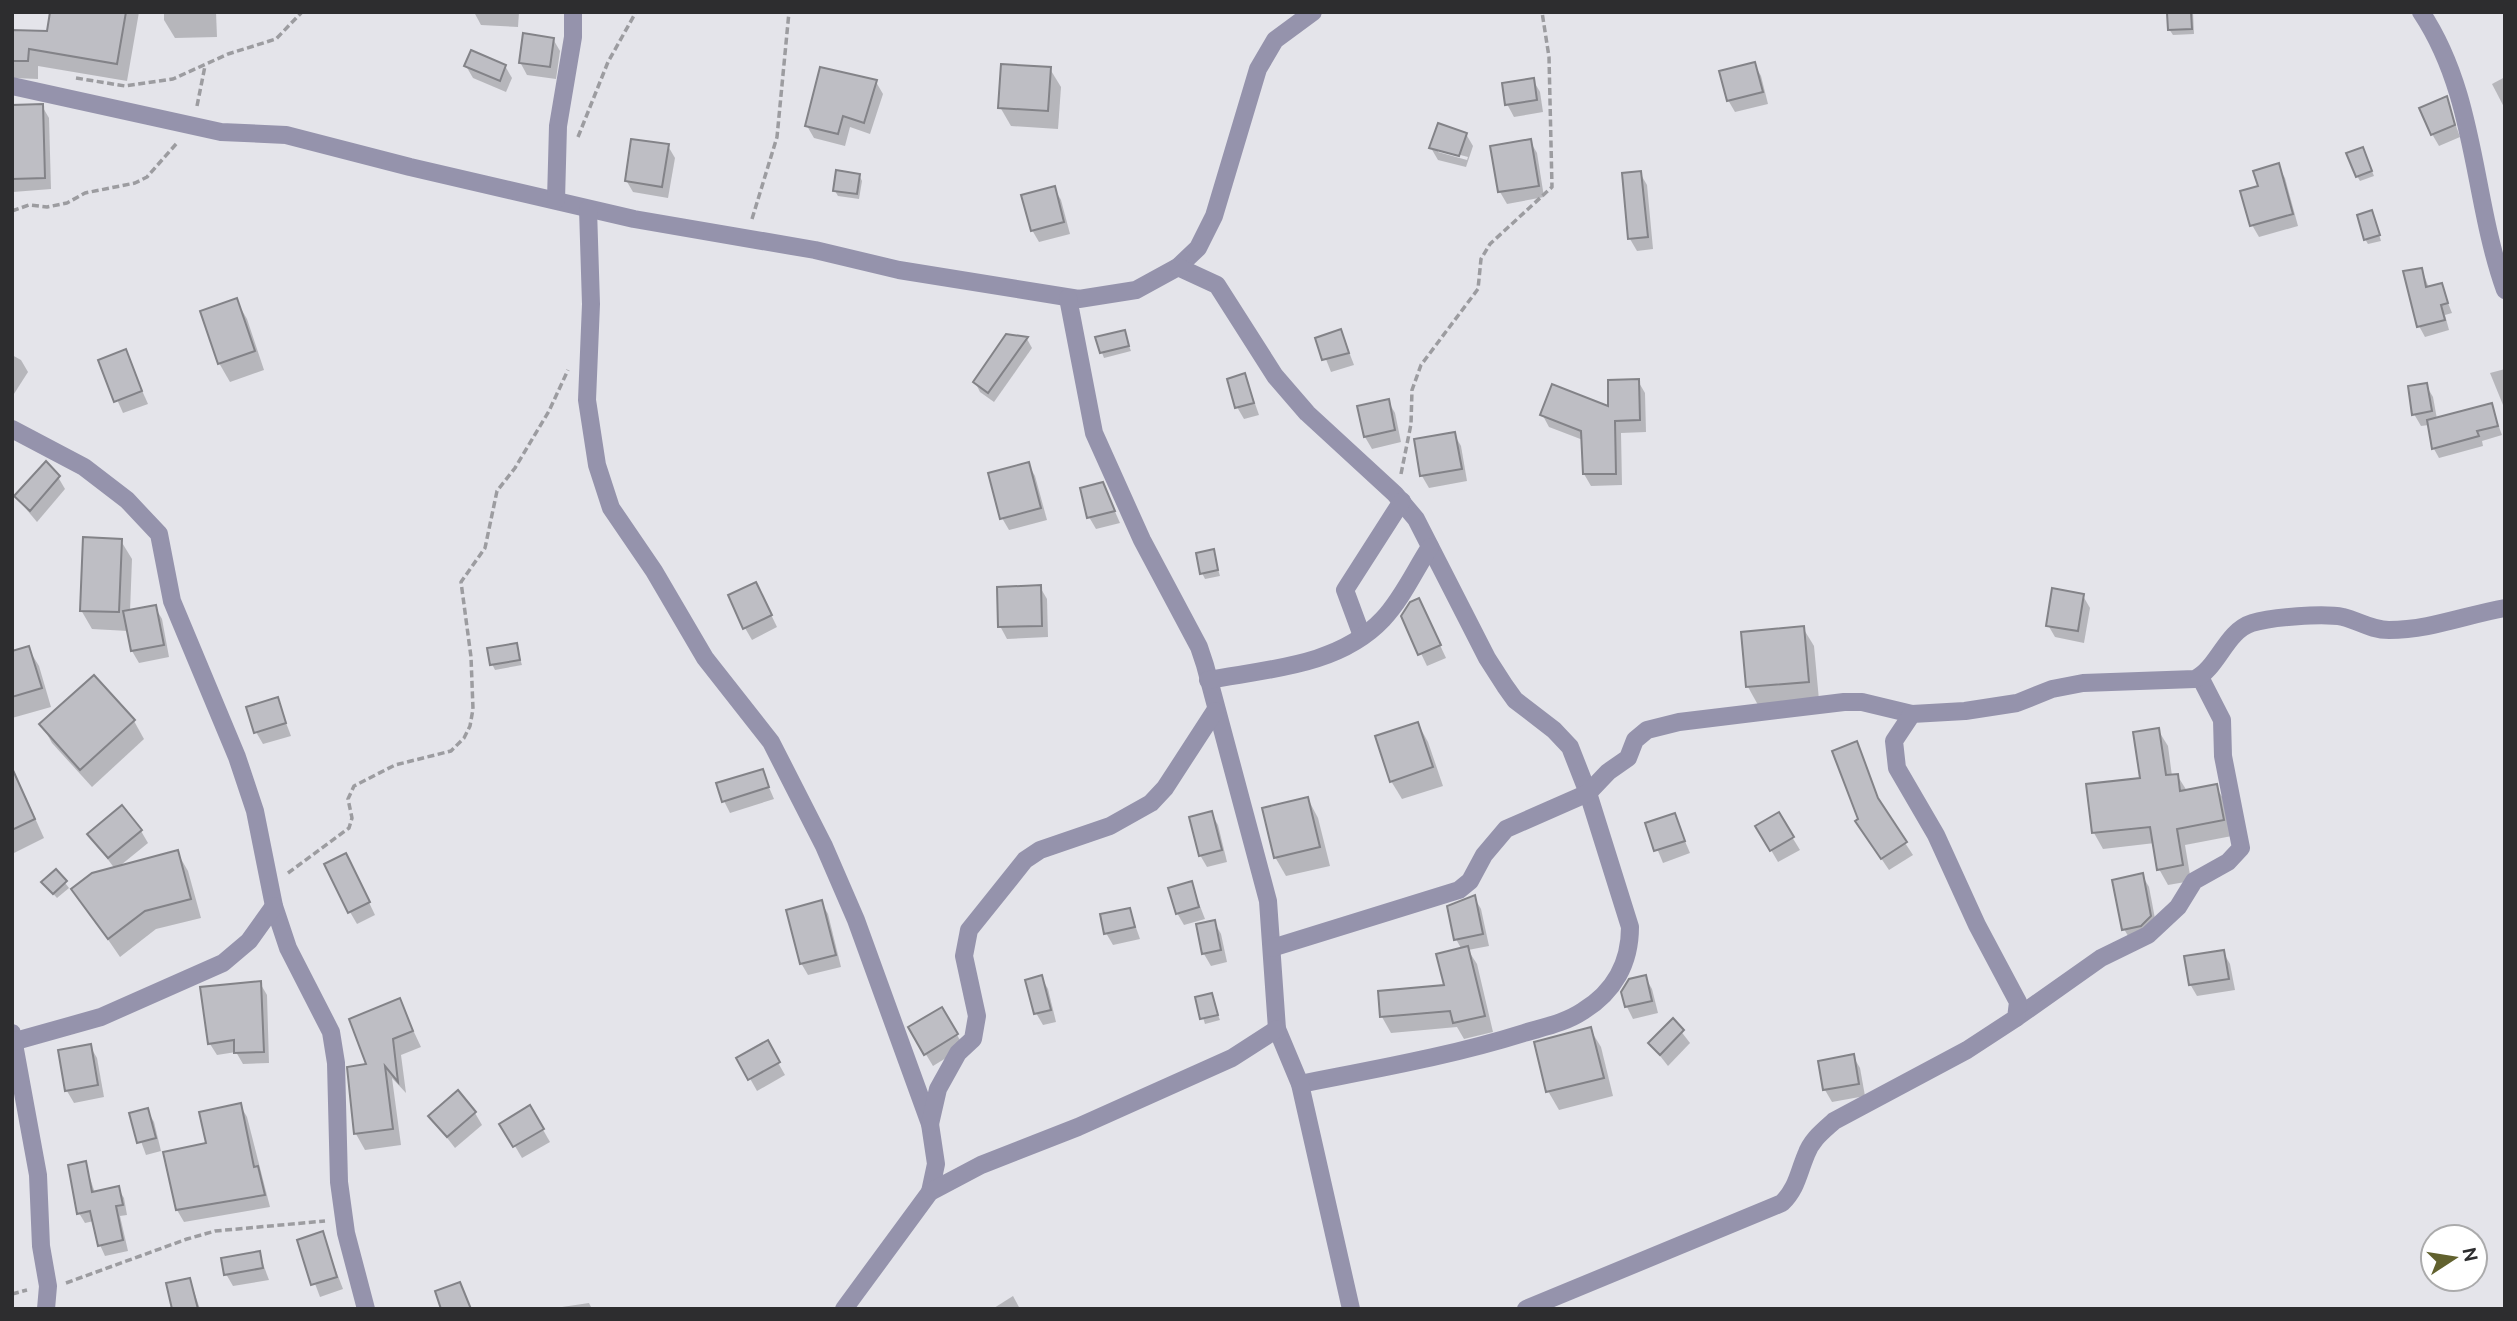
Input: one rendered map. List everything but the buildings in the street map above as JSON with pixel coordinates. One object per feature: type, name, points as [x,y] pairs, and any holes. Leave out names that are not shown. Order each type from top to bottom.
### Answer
[{"type":"street","points":[[556,200],[558,127],[573,37],[573,12]]},
{"type":"street","points":[[12,86],[221,132],[286,135],[588,209],[815,250],[899,270],[1068,299],[1106,297],[1136,290],[1178,267],[1198,248],[1214,216],[1258,69],[1266,52],[1275,40],[1313,12]]},
{"type":"street","points":[[2421,12],[2445,56],[2463,107],[2505,290]]},
{"type":"street","points":[[588,209],[591,291],[586,400],[597,465],[611,508],[654,571],[705,657],[771,743],[795,788],[856,920],[930,1124],[936,1164],[930,1192],[844,1309]]},
{"type":"street","points":[[1178,267],[1217,285],[1275,376],[1307,413],[1398,498],[1430,547],[1487,658],[1515,700],[1563,738],[1588,793],[1630,928],[1630,945],[1624,969],[1610,989],[1586,1010],[1566,1021],[1486,1045],[1300,1084]]},
{"type":"street","points":[[1068,299],[1094,433],[1142,540],[1199,647],[1268,901],[1277,1030],[1300,1084],[1351,1309]]},
{"type":"street","points":[[12,429],[83,467],[127,500],[159,534],[172,601],[242,772],[263,844],[274,906],[288,948],[316,998],[333,1040],[338,1160],[344,1220],[366,1309]]},
{"type":"street","points":[[1362,636],[1345,590],[1398,498]]},
{"type":"street","points":[[1208,680],[1310,662],[1362,636],[1384,618],[1430,547]]},
{"type":"street","points":[[1272,948],[1459,890],[1470,881],[1483,856],[1506,829],[1588,793],[1608,772],[1628,758],[1640,734],[1663,725],[1844,702],[1862,702],[1912,714],[1965,711],[2017,703],[2052,689],[2082,683],[2200,677],[2228,643],[2250,624],[2339,616],[2370,629],[2396,630],[2439,624],[2505,608]]},
{"type":"street","points":[[1526,1309],[1782,1203],[1792,1193],[1811,1145],[1834,1121],[1967,1051],[2101,958],[2148,935],[2178,907],[2194,881],[2221,867],[2241,849],[2223,756],[2222,720],[2200,677]]},
{"type":"street","points":[[930,1124],[938,1089],[958,1053],[973,1039],[978,1016],[964,956],[969,930],[1025,860],[1040,850],[1110,826],[1151,803],[1165,788],[1215,711]]},
{"type":"street","points":[[1912,714],[1894,741],[1897,768],[1936,835],[1977,925],[2018,1002],[2016,1018]]},
{"type":"street","points":[[46,1309],[48,1286],[41,1246],[38,1175],[13,1039],[101,1017],[223,963],[249,940],[274,906]]},
{"type":"street","points":[[930,1192],[981,1166],[1078,1127],[1232,1058],[1277,1030]]},
{"type":"path","points":[[68,78],[103,80],[125,86],[173,79],[228,54],[276,39],[302,12]]},
{"type":"path","points":[[575,143],[608,62],[636,12]]},
{"type":"path","points":[[744,238],[765,184],[777,137],[789,12]]},
{"type":"path","points":[[1398,498],[1409,437],[1412,390],[1421,365],[1478,289],[1480,259],[1490,244],[1543,197],[1553,182],[1549,57],[1542,12]]},
{"type":"path","points":[[12,211],[29,205],[47,207],[67,203],[85,193],[147,177],[180,142],[189,126],[195,114],[205,66]]},
{"type":"path","points":[[271,884],[316,855],[349,828],[352,818],[348,799],[354,786],[395,765],[451,751],[464,738],[473,709],[463,576],[485,548],[496,491],[515,468],[549,411],[568,369],[589,344]]},
{"type":"path","points":[[48,1286],[71,1283],[215,1231],[344,1220]]}]
